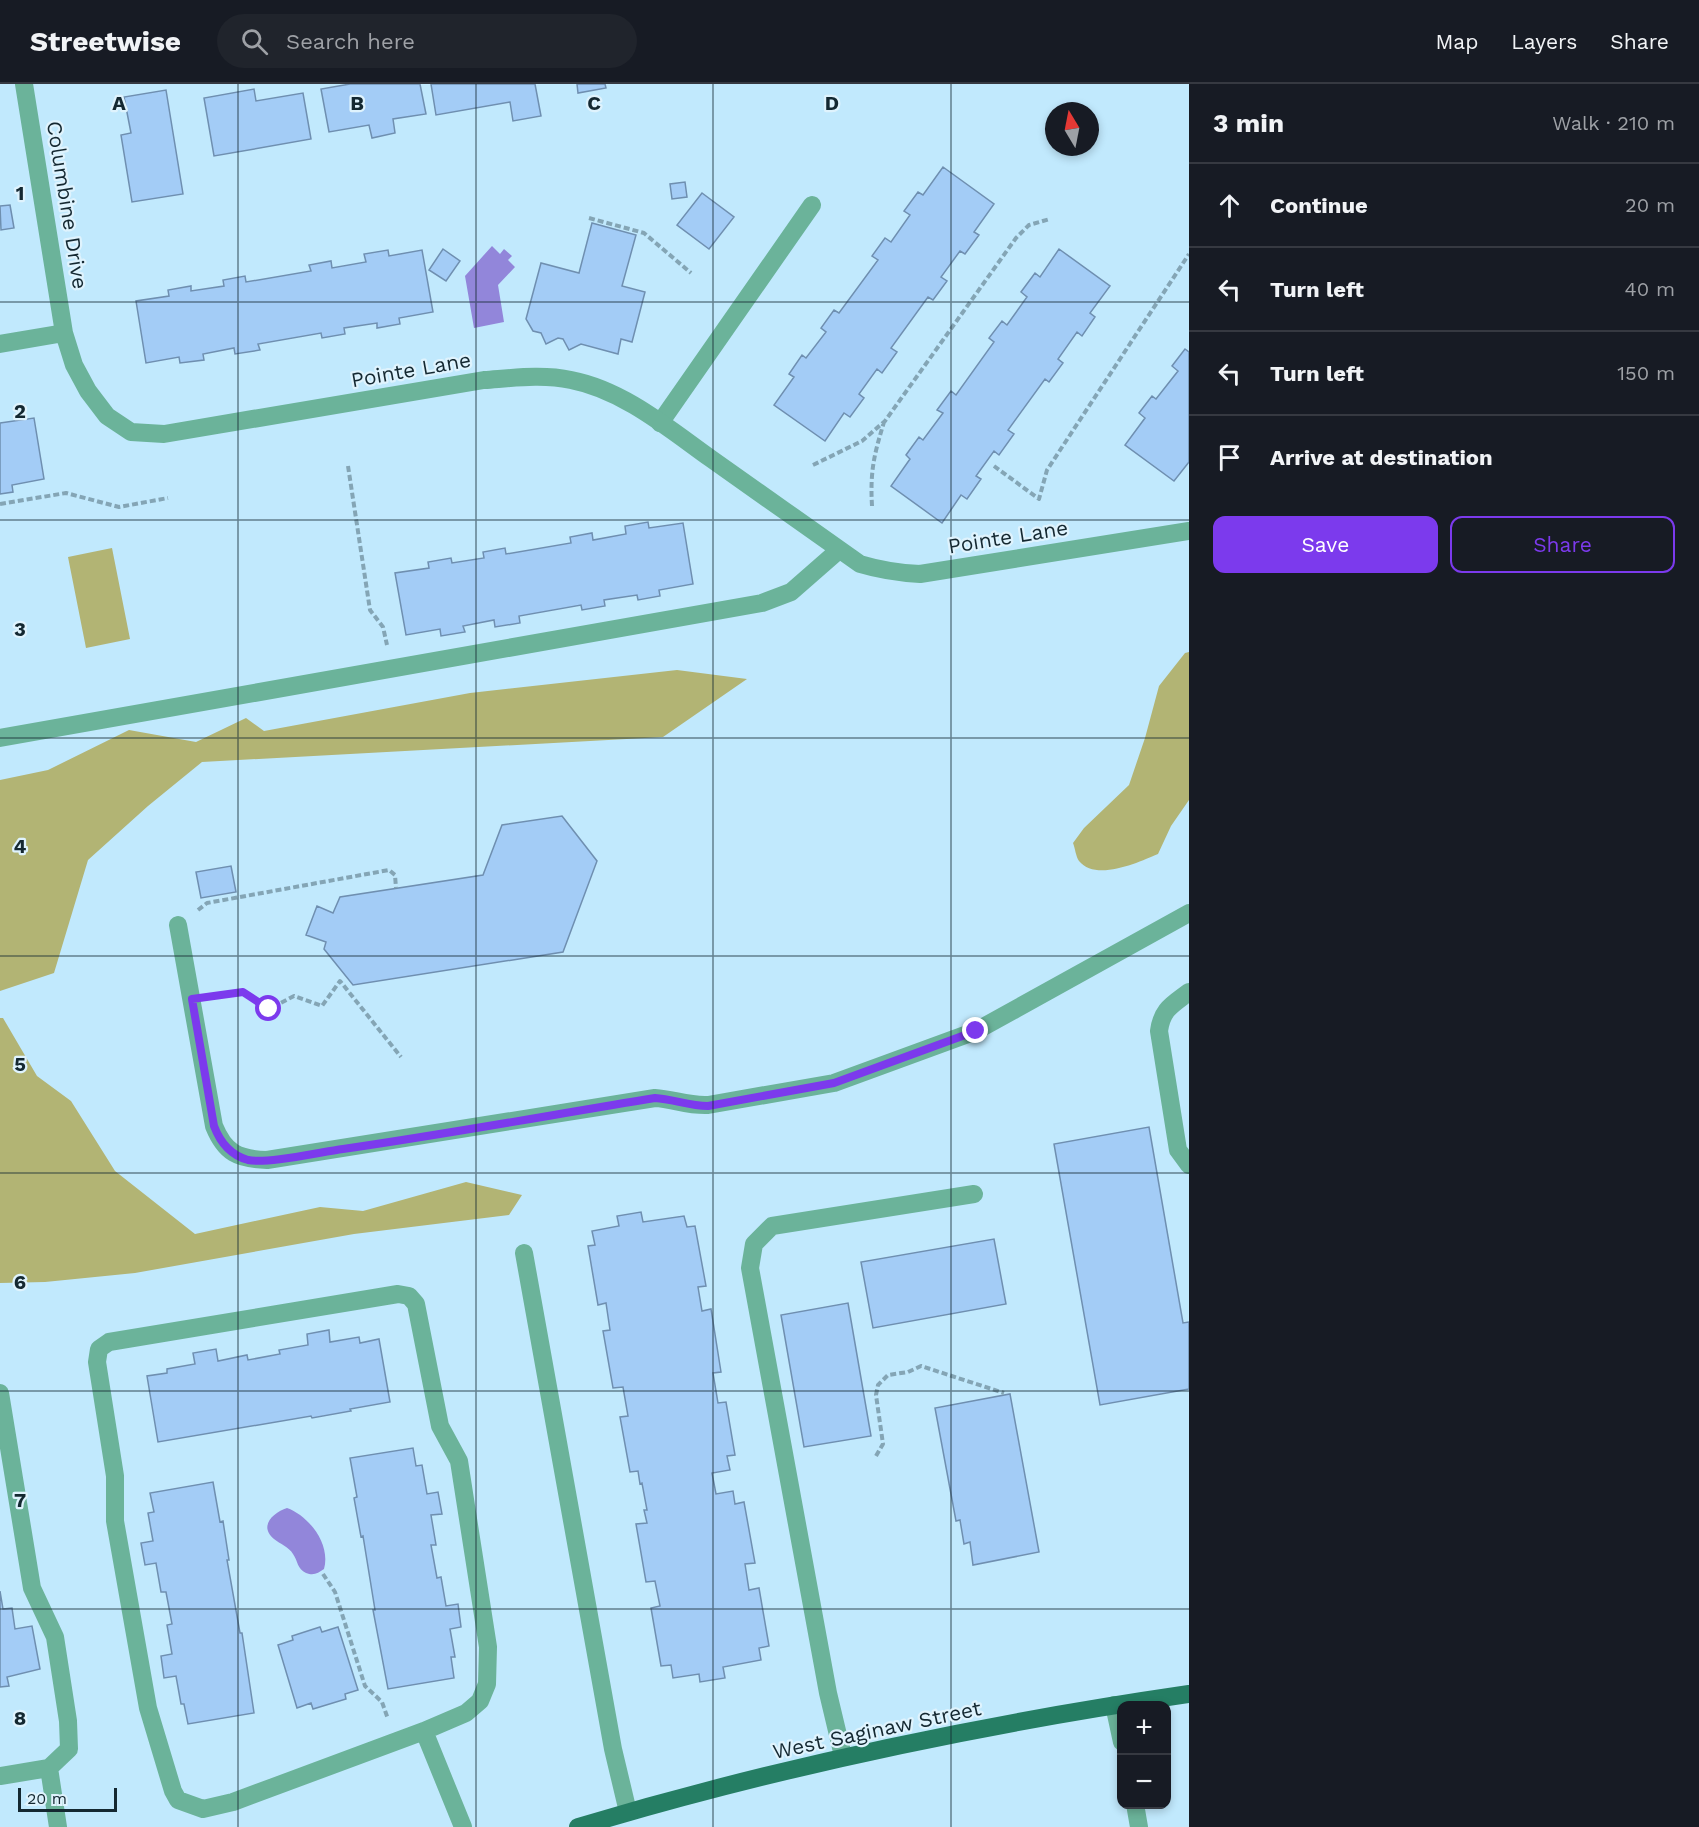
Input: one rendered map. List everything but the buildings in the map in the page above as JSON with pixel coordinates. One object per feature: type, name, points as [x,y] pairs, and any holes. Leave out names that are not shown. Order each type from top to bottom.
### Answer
[{"type":"main road","name":"West Saginaw Street","points":[[578,1827],[843,1756],[1113,1705],[1189,1694]]},
{"type":"street","name":"Columbine Drive","points":[[24,84],[64,333]]},
{"type":"street","points":[[660,423],[812,205]]},
{"type":"street","points":[[0,344],[64,333]]},
{"type":"street","name":"Pointe Lane","points":[[64,333],[74,365],[88,391],[107,416],[131,432],[164,434],[484,380],[528,376],[571,379],[620,398],[660,423],[860,564],[896,573],[920,574],[1189,531]]},
{"type":"street","points":[[0,738],[762,603],[791,592],[839,549]]},
{"type":"street","points":[[178,925],[214,1126],[220,1140],[232,1153],[248,1160],[267,1160],[655,1098],[690,1106],[708,1106],[834,1083],[976,1031],[1189,913]]},
{"type":"street","points":[[1189,992],[1166,1010],[1161,1019],[1159,1031],[1178,1149],[1189,1166]]},
{"type":"street","points":[[843,1756],[828,1693],[750,1268],[754,1244],[772,1226],[974,1194]]},
{"type":"street","points":[[524,1253],[612,1749],[628,1812]]},
{"type":"street","points":[[398,1294],[409,1296],[416,1304],[440,1426],[459,1461],[488,1647],[487,1684],[480,1701],[466,1713],[424,1731],[233,1802],[203,1809],[178,1800],[173,1791],[148,1708],[117,1533],[115,1476],[97,1362],[99,1349],[109,1342],[398,1294]]},
{"type":"street","points":[[0,1393],[33,1588],[55,1637],[68,1721],[69,1749],[49,1768],[0,1776]]},
{"type":"street","points":[[1113,1705],[1117,1721]]},
{"type":"street","points":[[424,1731],[463,1827]]},
{"type":"street","points":[[49,1768],[58,1827]]},
{"type":"street","points":[[1136,1809],[1139,1827]]},
{"type":"path","points":[[589,218],[644,233],[691,273]]},
{"type":"path","points":[[813,465],[862,441],[885,421],[1016,238],[1029,225],[1050,219]]},
{"type":"path","points":[[994,466],[1039,499],[1047,470],[1189,254]]},
{"type":"path","points":[[872,506],[870,479],[873,459],[885,421]]},
{"type":"path","points":[[348,466],[370,610],[384,627],[391,669]]},
{"type":"path","points":[[0,504],[66,493],[119,507],[168,498]]},
{"type":"path","points":[[178,925],[207,903],[389,870],[395,875],[396,888]]},
{"type":"path","points":[[192,999],[243,992],[269,1009],[294,996],[322,1006],[340,981],[401,1057]]},
{"type":"path","points":[[876,1456],[882,1444],[876,1395],[878,1385],[888,1376],[908,1372],[921,1366],[1004,1393]]},
{"type":"path","points":[[323,1574],[335,1592],[365,1686],[382,1702],[396,1741]]},
{"type":"green space","points":[[112,548],[130,639],[86,648],[68,557]]},
{"type":"green space","points":[[1189,652],[1189,800],[1171,826],[1158,854],[1118,868],[1096,870],[1086,867],[1079,861],[1073,843],[1084,828],[1129,785],[1159,686],[1185,653]]},
{"type":"green space","points":[[677,670],[747,679],[663,737],[202,762],[148,806],[88,860],[54,973],[0,991],[0,780],[48,770],[129,730],[196,742],[246,718],[264,731],[470,693]]},
{"type":"green space","points":[[0,1018],[3,1018],[37,1076],[71,1101],[115,1171],[195,1234],[320,1207],[363,1211],[466,1182],[522,1195],[509,1215],[354,1234],[135,1273],[45,1282],[0,1283]]},
{"type":"shaded area","points":[[492,246],[500,254],[504,249],[512,256],[508,260],[515,267],[498,285],[504,322],[474,328],[465,276]]},
{"type":"shaded area","points":[[287,1508],[303,1517],[321,1541],[325,1560],[324,1569],[318,1573],[311,1574],[303,1571],[287,1547],[269,1534],[267,1529],[270,1520]]},
{"type":"route","points":[[269,1009],[243,992],[192,999],[214,1126],[220,1140],[232,1153],[248,1160],[267,1160],[368,1145],[655,1098],[690,1106],[708,1106],[834,1083],[976,1031]]}]
